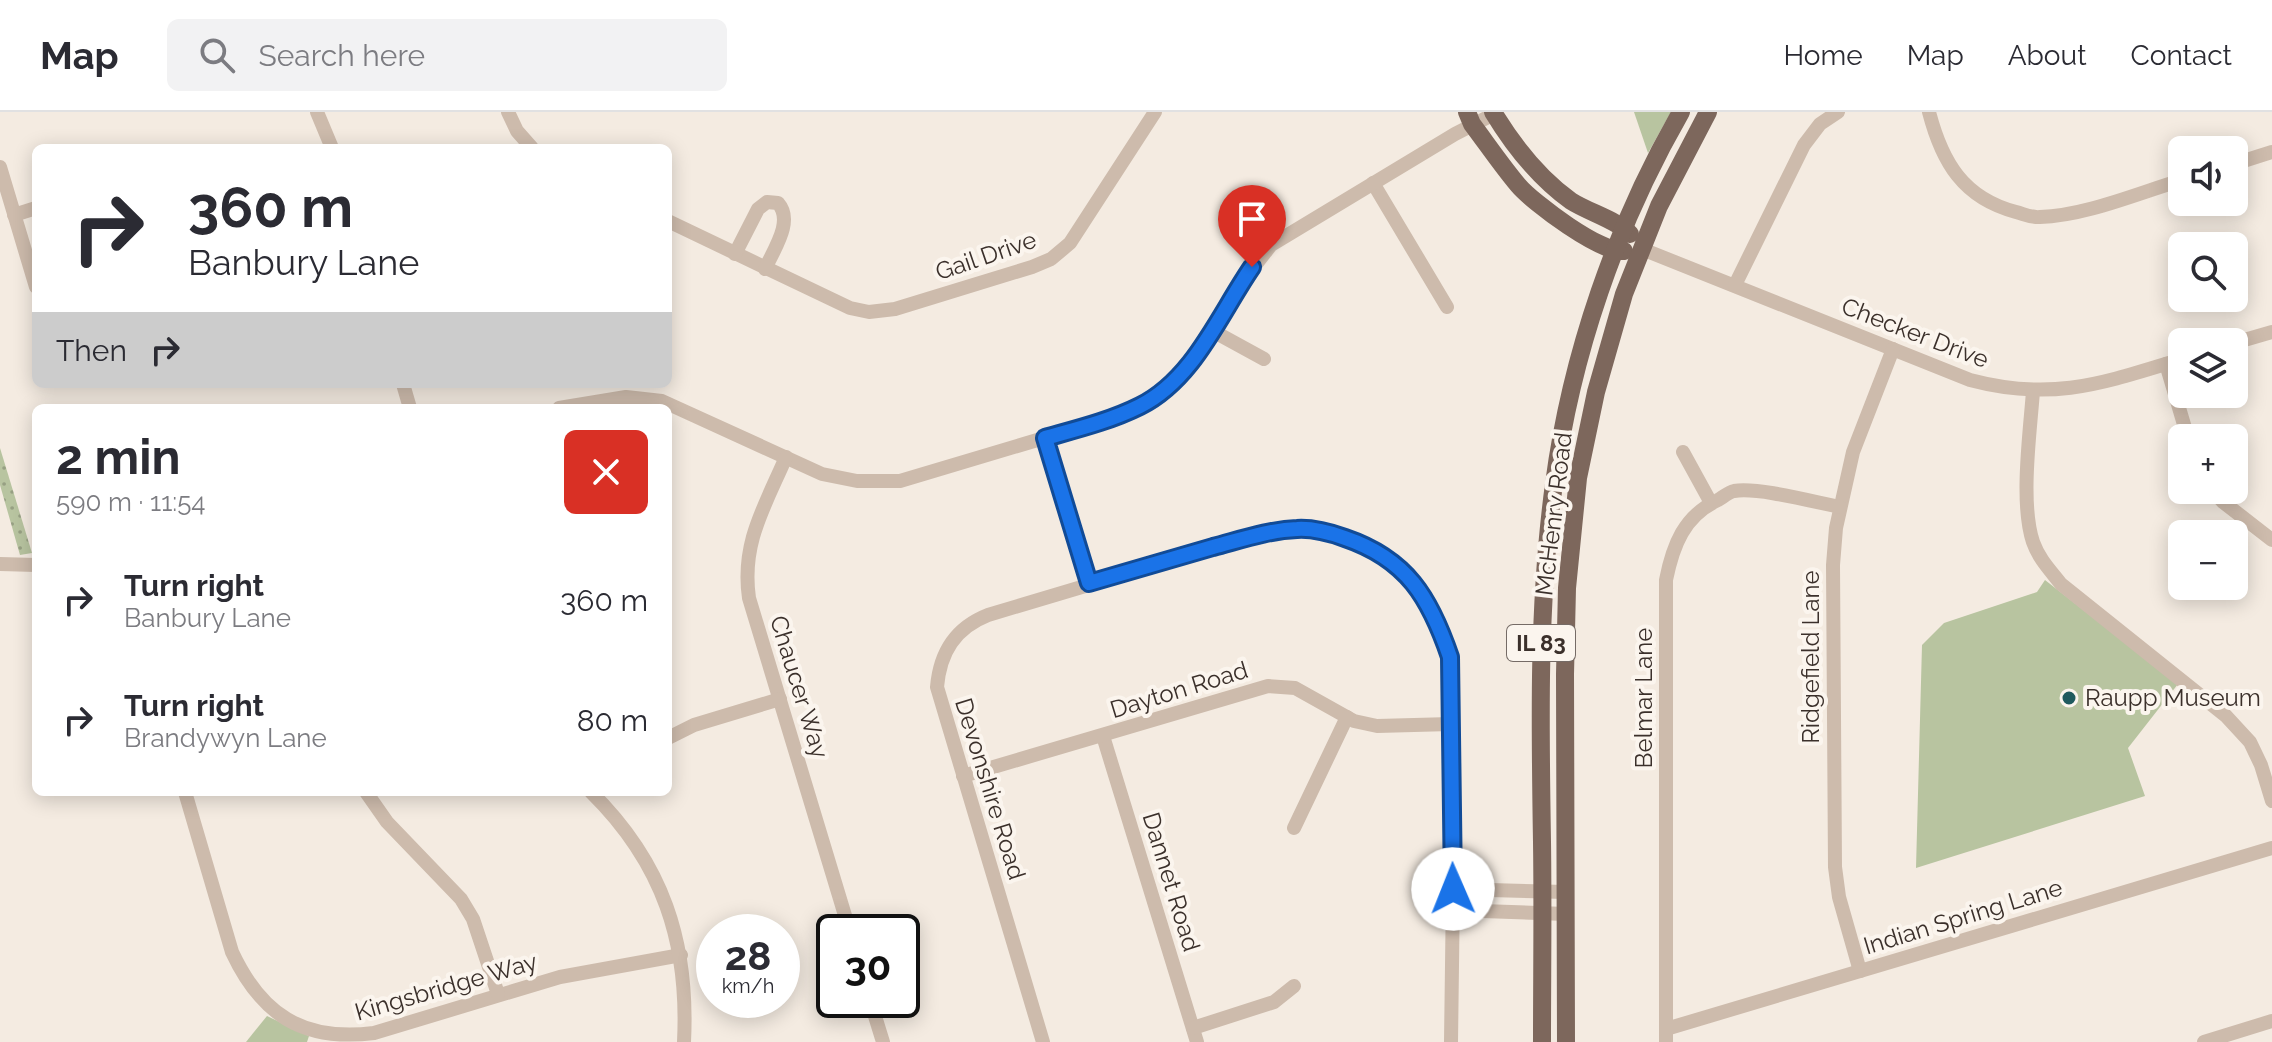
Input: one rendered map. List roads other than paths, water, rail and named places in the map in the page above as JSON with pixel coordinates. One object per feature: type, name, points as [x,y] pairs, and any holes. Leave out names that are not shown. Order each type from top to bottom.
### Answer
[{"type":"main road","name":"McHenry Road","points":[[1542,1042],[1542,615],[1548,527],[1561,436],[1589,326],[1614,252],[1681,112]]},
{"type":"main road","name":"McHenry Road","points":[[1566,1042],[1565,674],[1570,544],[1578,478],[1596,392],[1624,294],[1659,206],[1708,112]]},
{"type":"main road","points":[[1493,113],[1515,146],[1542,175],[1570,200],[1596,216],[1624,227],[1642,249]]},
{"type":"main road","points":[[1470,118],[1520,188],[1588,240],[1614,252],[1642,249]]},
{"type":"street","points":[[317,112],[330,144]]},
{"type":"street","points":[[508,112],[517,131],[528,144]]},
{"type":"street","name":"Gail Drive","points":[[672,223],[837,302],[869,312],[895,309],[1051,259],[1070,243],[1155,112]]},
{"type":"street","points":[[1735,285],[1804,145],[1820,124],[1838,112]]},
{"type":"street","points":[[1929,112],[1937,143],[1953,172],[1973,192],[2000,208],[2037,218],[2073,213],[2168,184]]},
{"type":"street","points":[[672,406],[822,474],[857,481],[900,481],[1111,418],[1142,406],[1171,385],[1197,355],[1245,276],[1271,245],[1373,183],[1470,118],[1493,113]]},
{"type":"street","points":[[2248,160],[2272,152]]},
{"type":"street","points":[[0,167],[32,274]]},
{"type":"street","points":[[1373,183],[1447,307]]},
{"type":"street","points":[[735,254],[758,209],[767,202],[778,203],[784,210],[785,223],[765,269]]},
{"type":"street","points":[[14,215],[32,209]]},
{"type":"street","name":"Checker Drive","points":[[1642,249],[1970,380],[1997,387],[2033,391],[2080,387],[2166,364]]},
{"type":"street","points":[[1211,330],[1264,359]]},
{"type":"street","points":[[2248,339],[2272,332]]},
{"type":"street","name":"Ridgefield Lane","points":[[1860,971],[1839,897],[1835,867],[1833,565],[1840,507],[1853,452],[1893,349]]},
{"type":"street","points":[[2166,364],[2184,424]]},
{"type":"street","points":[[2033,391],[2028,515],[2042,562],[2061,584],[2226,716],[2250,742],[2272,801]]},
{"type":"street","points":[[583,404],[626,397],[669,404]]},
{"type":"street","points":[[1045,438],[1089,583]]},
{"type":"street","points":[[1683,452],[1711,503]]},
{"type":"street","name":"Chaucer Way","points":[[786,457],[752,533],[746,575],[749,598],[845,914]]},
{"type":"street","name":"Belmar Lane","points":[[1666,1035],[1666,580],[1671,554],[1680,533],[1693,516],[1734,491],[1760,492],[1840,507]]},
{"type":"street","points":[[2226,504],[2272,540]]},
{"type":"street","name":"Devonshire Road","points":[[1043,1042],[937,687],[939,665],[957,633],[976,619],[1256,535],[1299,528],[1332,534],[1372,547],[1402,568],[1421,592],[1439,624],[1450,657],[1451,1042]]},
{"type":"street","points":[[0,564],[32,565]]},
{"type":"street","name":"Dayton Road","points":[[963,776],[1268,686],[1295,688],[1347,717],[1377,726],[1451,724]]},
{"type":"street","points":[[672,736],[694,725],[780,699]]},
{"type":"street","points":[[1294,828],[1347,717]]},
{"type":"street","name":"Dannet Road","points":[[1103,736],[1195,1035]]},
{"type":"street","name":"Kingsbridge Way","points":[[186,796],[232,952],[256,995],[296,1026],[321,1035],[350,1037],[374,1033],[560,977],[681,955]]},
{"type":"street","points":[[369,796],[398,835],[461,899],[473,919],[498,994]]},
{"type":"street","points":[[598,796],[616,817],[652,872],[669,913],[681,955],[686,999],[684,1042]]},
{"type":"street","name":"Indian Spring Lane","points":[[1666,1035],[1860,971],[2272,848]]},
{"type":"street","points":[[1453,889],[1566,892]]},
{"type":"street","points":[[1453,910],[1566,914]]},
{"type":"street","points":[[1195,1035],[1274,1002],[1294,986]]},
{"type":"street","points":[[876,1018],[883,1042]]},
{"type":"street","points":[[2204,1042],[2272,1021]]},
{"type":"place","name":"Raupp Museum","points":[[2069,698]]}]
